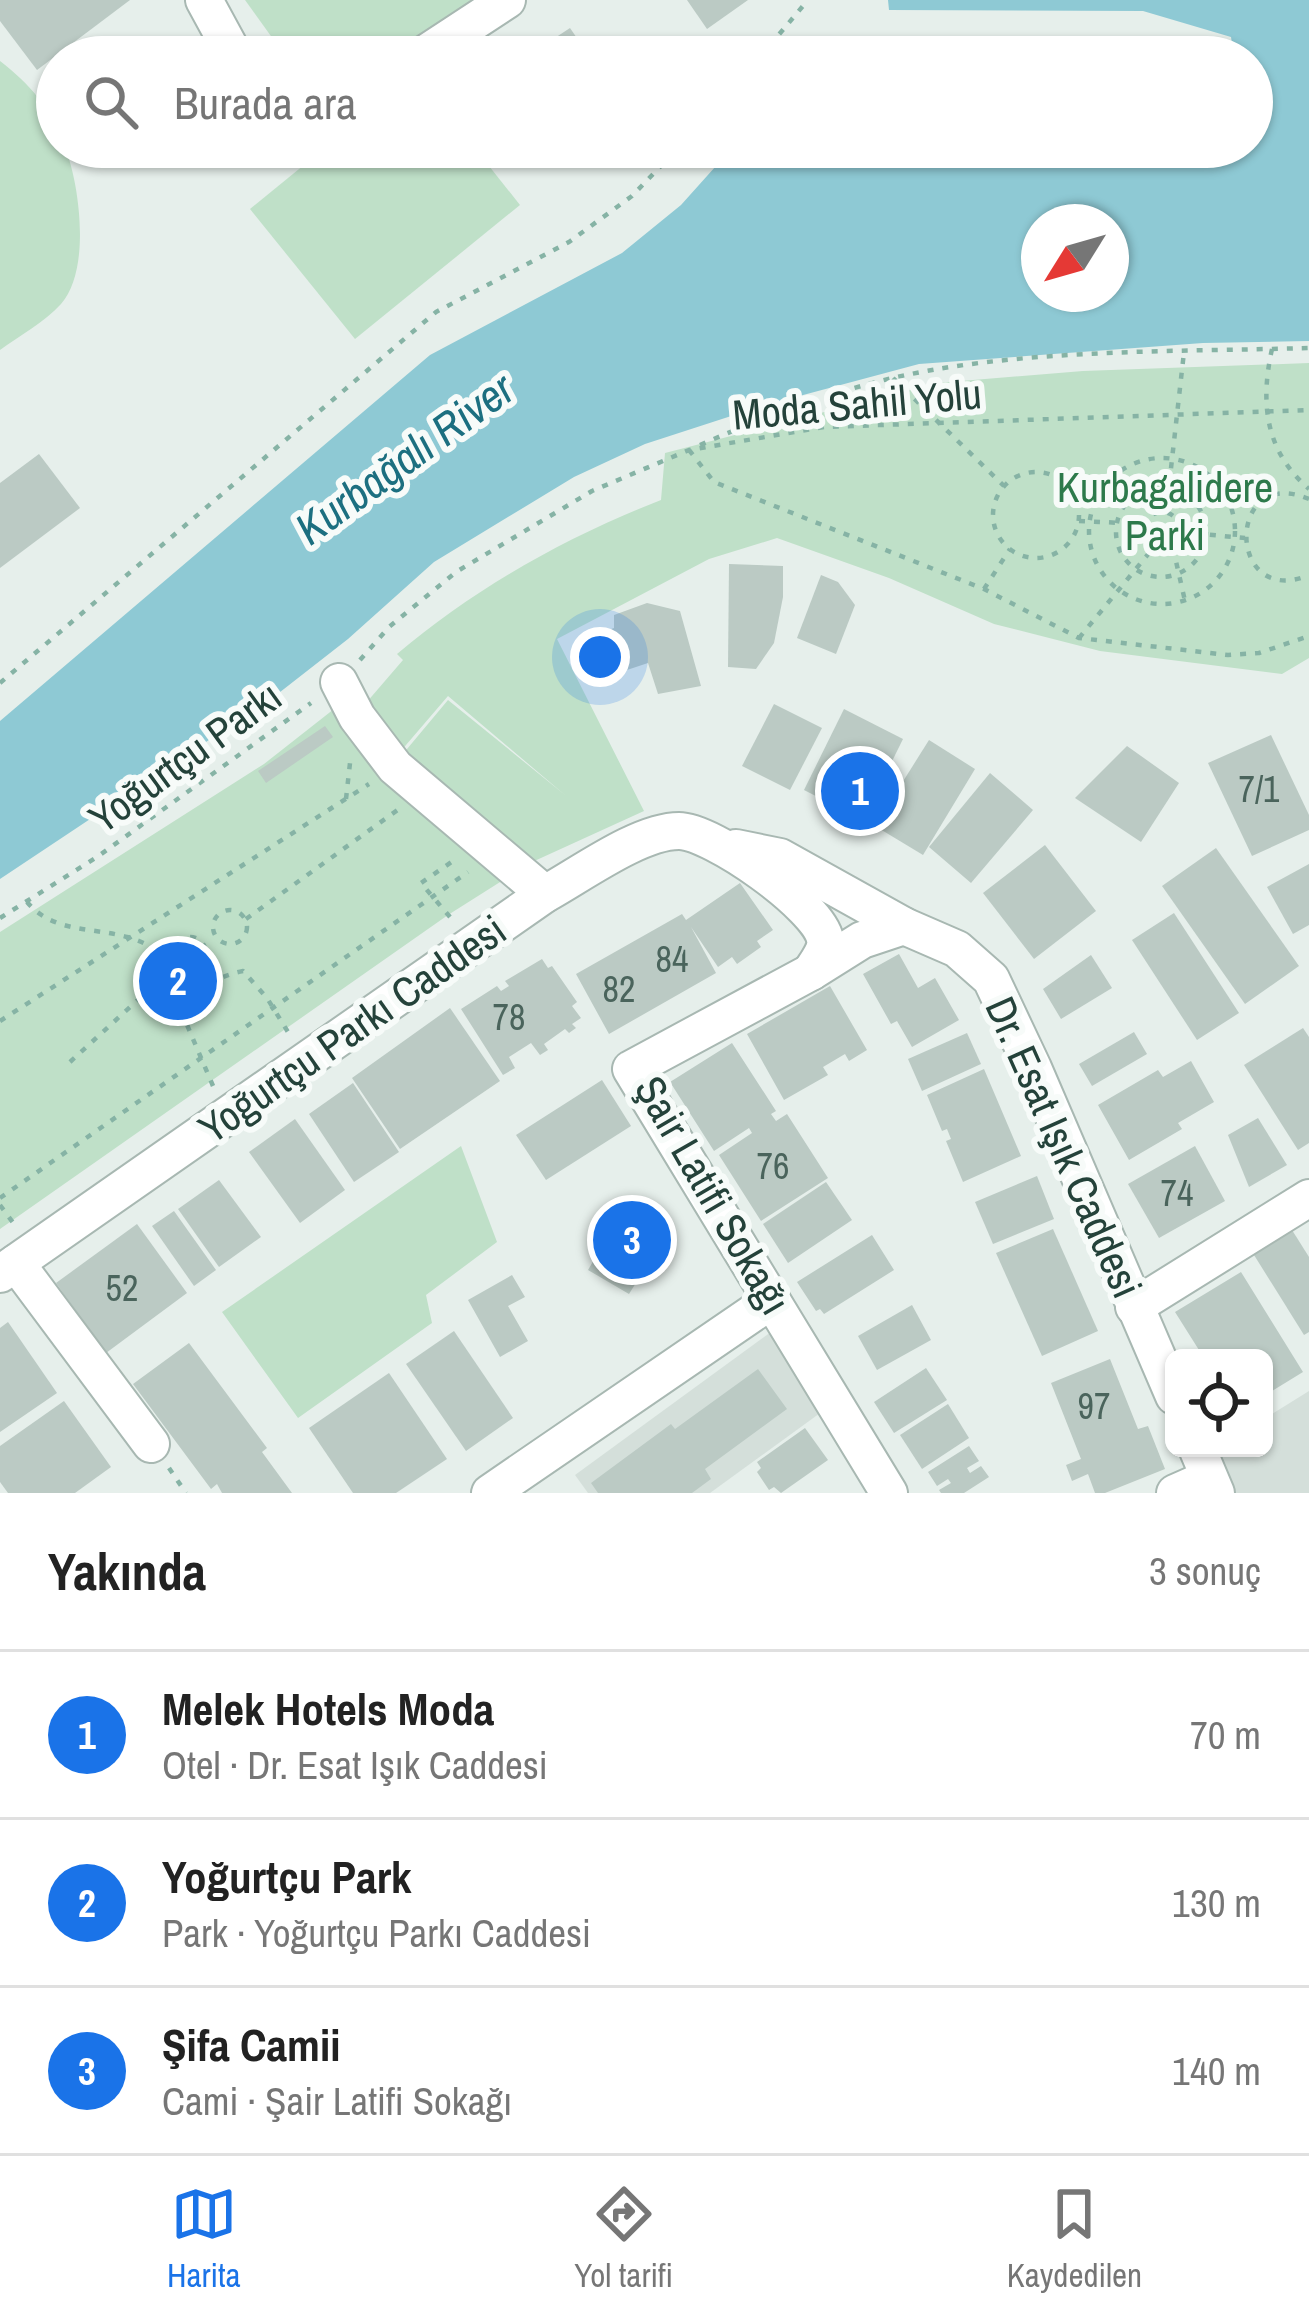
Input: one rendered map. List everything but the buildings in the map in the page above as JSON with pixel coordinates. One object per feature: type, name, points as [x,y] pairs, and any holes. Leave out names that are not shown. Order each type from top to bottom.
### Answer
[{"type":"street","points":[[204,0],[224,36]]},
{"type":"street","points":[[452,36],[507,0]]},
{"type":"street","points":[[339,682],[357,716],[395,767],[545,894]]},
{"type":"street","name":"Yoğurtçu Parkı Caddesi","points":[[8,1269],[545,894],[622,850],[658,836],[679,831],[721,845]]},
{"type":"street","points":[[721,845],[794,899],[819,925],[825,946],[811,972]]},
{"type":"street","name":"Dr. Esat Işık Caddesi","points":[[721,845],[780,857],[904,926],[957,949],[991,979],[1034,1068],[1165,1376]]},
{"type":"street","name":"Şair Latifi Sokağı","points":[[889,1493],[631,1069],[862,940],[904,926]]},
{"type":"street","points":[[1134,1307],[1309,1198]]},
{"type":"street","points":[[8,1269],[151,1444]]},
{"type":"street","points":[[490,1493],[772,1300]]},
{"type":"street","points":[[1175,1493],[1208,1473]]},
{"type":"path","points":[[777,36],[808,0]]},
{"type":"path","points":[[0,683],[436,312],[568,242],[632,196],[659,168]]},
{"type":"path","points":[[1309,348],[1002,361],[893,378],[778,410],[689,450],[714,482],[984,590],[1079,638],[1228,656],[1259,653],[1309,636]]},
{"type":"path","points":[[1272,349],[1264,382],[1272,441],[1308,495]]},
{"type":"path","points":[[1166,513],[1184,352]]},
{"type":"path","points":[[893,378],[1004,486]]},
{"type":"path","name":"Moda Sahil Yolu","points":[[389,627],[456,572],[573,502],[689,450],[824,427],[1309,410]]},
{"type":"path","points":[[1172,459],[1199,469],[1219,487],[1231,510],[1234,537],[1219,576],[1206,589],[1184,601],[1147,603],[1119,590],[1095,561],[1089,523],[1097,498],[1118,472],[1142,461],[1172,459]]},
{"type":"path","points":[[1029,472],[1056,476],[1075,495],[1079,521],[1072,538],[1054,554],[1030,557],[1010,549],[997,533],[995,501],[1004,486],[1029,472]]},
{"type":"path","points":[[1168,487],[1194,500],[1204,516],[1207,534],[1197,560],[1178,574],[1156,577],[1136,569],[1121,554],[1116,525],[1134,495],[1168,487]]},
{"type":"path","points":[[1308,495],[1270,497],[1250,516],[1244,538],[1247,552],[1263,573],[1289,580],[1309,575]]},
{"type":"path","points":[[1154,547],[1147,540],[1145,524],[1151,516],[1166,513],[1178,522],[1180,532],[1173,545],[1184,601]]},
{"type":"path","points":[[1079,521],[1145,524]]},
{"type":"path","points":[[1180,532],[1244,538]]},
{"type":"path","points":[[1079,638],[1154,547],[1173,545]]},
{"type":"path","points":[[984,590],[1010,549]]},
{"type":"path","name":"Yoğurtçu Parkı","points":[[0,918],[238,759],[339,682],[389,627]]},
{"type":"path","points":[[0,1022],[395,767]]},
{"type":"path","points":[[246,919],[423,791]]},
{"type":"path","points":[[14,1224],[0,1202],[433,896],[490,846]]},
{"type":"path","points":[[450,917],[421,883],[490,846]]},
{"type":"path","points":[[27,902],[34,911],[67,928],[130,938],[156,948],[192,978],[195,995]]},
{"type":"path","points":[[233,909],[246,919],[248,929],[240,941],[227,945],[215,937],[212,923],[219,912],[233,909]]},
{"type":"path","points":[[193,936],[206,945],[207,956],[200,967],[188,970],[177,964],[174,950],[180,939],[193,936]]},
{"type":"path","points":[[206,945],[215,937]]},
{"type":"path","points":[[70,1062],[177,964]]},
{"type":"path","points":[[213,1086],[182,1013],[218,976],[243,971],[288,1032]]},
{"type":"shaded area","points":[[771,1332],[827,1408],[710,1493],[588,1493],[575,1475]]},
{"type":"shaded area","points":[[1309,1391],[1309,1493],[1227,1493],[1211,1457],[1273,1457],[1273,1413]]},
{"type":"green space","points":[[245,0],[475,0],[426,36],[271,36]]},
{"type":"green space","points":[[0,61],[36,95],[36,168],[71,168],[80,227],[76,271],[61,304],[0,350]]},
{"type":"green space","points":[[300,168],[491,168],[520,205],[355,339],[250,209]]},
{"type":"green space","name":"Kurbagalidere Parki","points":[[1309,363],[1309,658],[1282,674],[1100,651],[994,624],[889,578],[777,538],[709,559],[557,639],[644,811],[530,863],[448,915],[0,1229],[0,932],[264,764],[334,709],[402,755],[448,700],[565,795],[448,696],[400,752],[366,703],[403,660],[397,654],[458,607],[556,548],[661,500],[665,453],[937,383],[1083,371]]},
{"type":"green space","points":[[461,1146],[497,1242],[426,1295],[432,1323],[298,1418],[222,1312]]},
{"type":"water","name":"Kurbağalı River","points":[[888,0],[1309,0],[1309,341],[1203,343],[919,364],[762,406],[645,444],[574,477],[434,562],[275,696],[0,879],[0,721],[430,355],[622,253],[681,205],[714,168],[1273,168],[1273,36],[1228,36],[1143,11],[889,10]]},
{"type":"place","name":"Melek Hotels Moda","points":[[860,791]]},
{"type":"place","name":"Yoğurtçu Park","points":[[178,981]]},
{"type":"place","name":"Şifa Camii","points":[[632,1240]]}]
